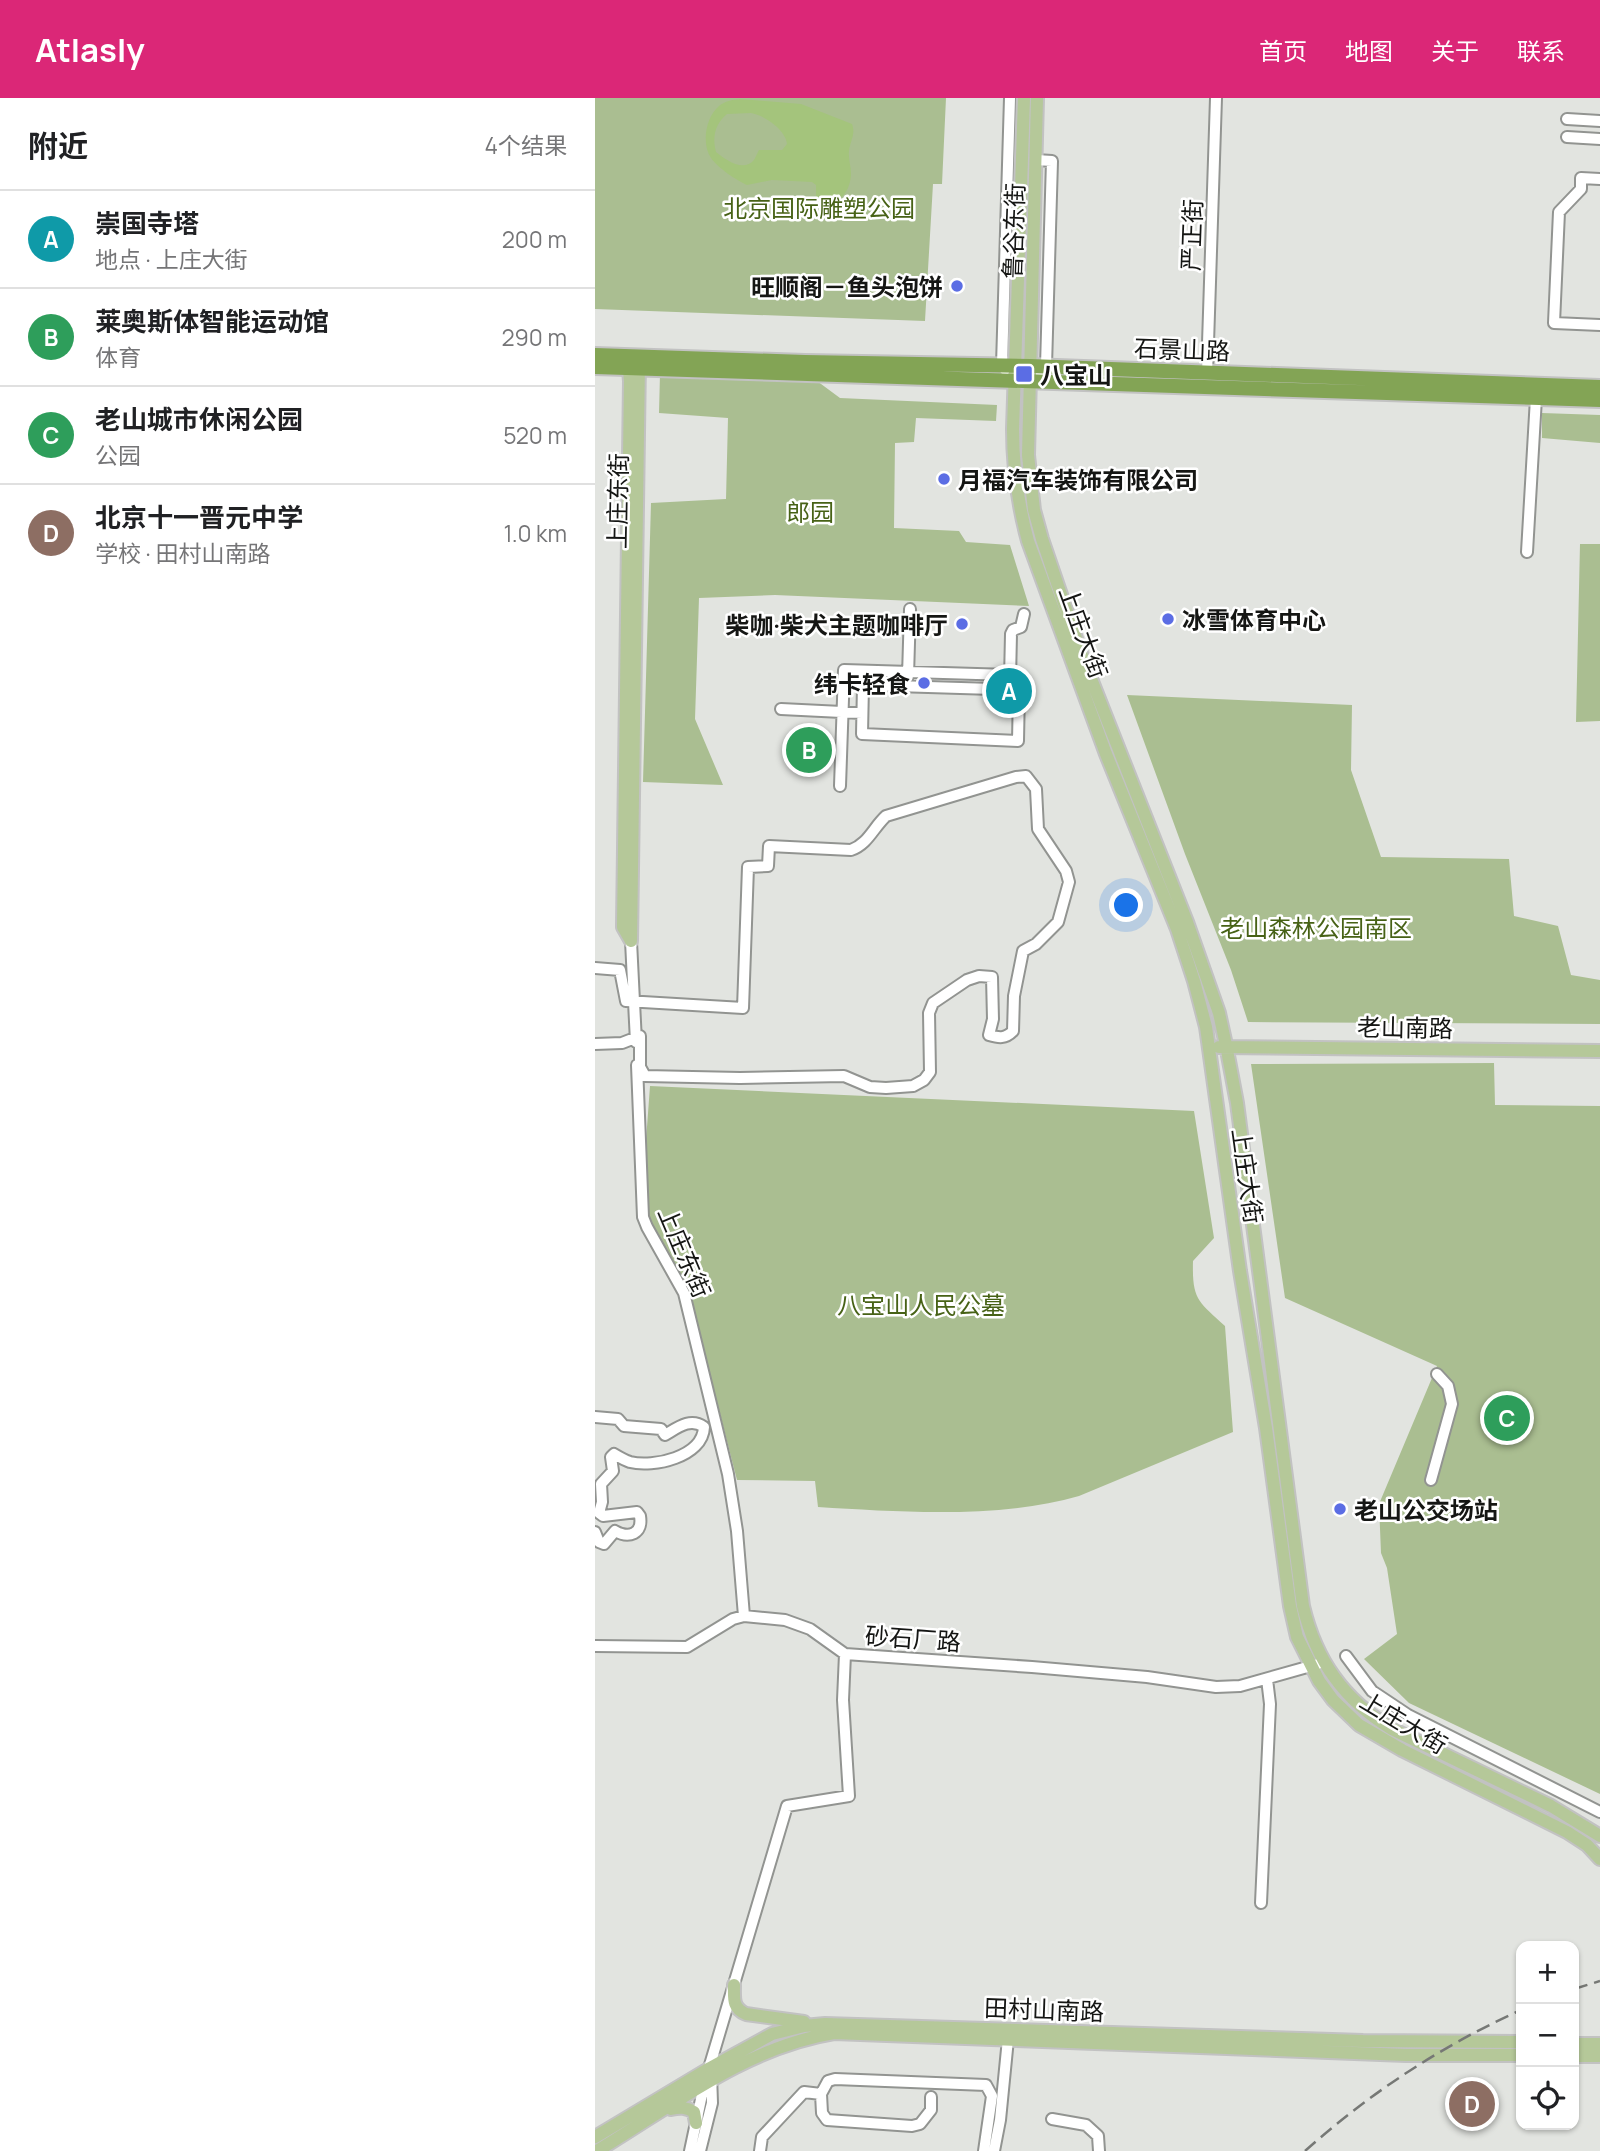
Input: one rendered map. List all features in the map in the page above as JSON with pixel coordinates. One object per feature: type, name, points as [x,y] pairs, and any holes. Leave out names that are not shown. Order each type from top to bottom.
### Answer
[{"type":"highway","name":"石景山路","points":[[595,355],[634,362],[1013,381],[1600,400]]},
{"type":"highway","name":"石景山路","points":[[595,367],[634,362],[1008,365],[1600,387]]},
{"type":"main road","name":"鲁谷东街","points":[[1008,365],[1024,98]]},
{"type":"main road","name":"鲁谷东街","points":[[1030,366],[1037,98]]},
{"type":"main road","name":"上庄东街","points":[[631,941],[623,927],[630,381],[634,362]]},
{"type":"main road","name":"上庄大街","points":[[1008,365],[1013,381],[1015,480],[1028,541],[1106,754],[1177,929],[1194,981],[1210,1049],[1240,1272],[1266,1428],[1290,1606],[1297,1637],[1310,1666],[1333,1700],[1359,1725],[1402,1750],[1567,1832],[1600,1859]]},
{"type":"main road","name":"上庄大街","points":[[1030,366],[1028,455],[1034,510],[1042,539],[1082,656],[1187,922],[1219,1013],[1237,1104],[1303,1606],[1309,1633],[1335,1679],[1369,1715],[1392,1729],[1551,1806],[1600,1836]]},
{"type":"main road","name":"老山南路","points":[[1210,1049],[1226,1045],[1600,1051]]},
{"type":"main road","points":[[734,1985],[734,2003],[738,2011],[825,2024]]},
{"type":"main road","name":"田村山南路","points":[[597,2151],[664,2111],[772,2034],[804,2026],[825,2024],[1363,2041],[1516,2042]]},
{"type":"main road","name":"田村山南路","points":[[595,2137],[709,2077],[805,2038],[834,2033],[1406,2055],[1516,2055]]},
{"type":"main road","points":[[1579,2044],[1600,2044]]},
{"type":"main road","points":[[1579,2056],[1600,2056]]},
{"type":"main road","points":[[664,2111],[679,2107],[689,2109],[694,2112],[696,2123]]},
{"type":"street","points":[[1008,365],[1010,98]]},
{"type":"street","name":"严正街","points":[[1207,374],[1216,98]]},
{"type":"street","points":[[1567,120],[1600,121]]},
{"type":"street","points":[[1567,138],[1600,139]]},
{"type":"street","name":"鲁谷东街","points":[[1036,160],[1052,161],[1046,366]]},
{"type":"street","points":[[1600,179],[1581,178],[1581,189],[1559,212],[1553,323],[1600,325]]},
{"type":"street","points":[[1030,381],[1046,366]]},
{"type":"street","points":[[1527,552],[1536,398]]},
{"type":"street","points":[[908,686],[910,609]]},
{"type":"street","points":[[840,786],[844,670],[1010,678],[1019,690],[1018,741],[862,734],[863,685],[1000,688],[1010,678],[1011,634],[1013,630],[1021,627],[1024,614]]},
{"type":"street","points":[[781,709],[862,713]]},
{"type":"street","points":[[595,968],[620,970],[626,1001],[743,1008],[748,867],[768,866],[769,846],[851,850],[861,847],[876,825],[886,816],[1016,777],[1026,776],[1036,789],[1038,829],[1066,872],[1069,883],[1058,922],[1036,944],[1023,951],[1014,996],[1013,1031],[1007,1037],[989,1035],[993,1019],[992,977],[979,975],[967,980],[933,1003],[929,1013],[930,1072],[924,1080],[912,1086],[870,1087],[844,1076],[645,1076],[640,1067],[640,1036],[622,1043],[595,1044]]},
{"type":"street","name":"上庄东街","points":[[631,941],[643,1217],[684,1293],[728,1474],[737,1531],[744,1616]]},
{"type":"street","points":[[1431,1480],[1452,1404],[1448,1387],[1437,1374]]},
{"type":"street","points":[[595,1416],[618,1419],[624,1426],[661,1429],[665,1435],[683,1424],[699,1424],[704,1427],[699,1442],[684,1455],[631,1462],[614,1454],[611,1457],[613,1471],[601,1484],[599,1513],[603,1516],[636,1512],[641,1516],[640,1526],[638,1532],[632,1535],[622,1535],[615,1531],[604,1544],[599,1542],[595,1532]]},
{"type":"street","points":[[595,1646],[687,1647],[733,1619],[744,1616],[785,1620],[810,1629],[845,1654]]},
{"type":"street","name":"砂石厂路","points":[[690,2151],[734,1985],[787,1806],[849,1796],[843,1700],[845,1654],[1033,1667],[1216,1686],[1240,1686],[1325,1662]]},
{"type":"street","points":[[1346,1656],[1372,1691],[1408,1714],[1600,1812]]},
{"type":"street","points":[[1261,1903],[1270,1704],[1267,1679]]},
{"type":"street","points":[[994,2151],[1000,2120],[1008,2039]]},
{"type":"street","name":"砂石厂路","points":[[700,2151],[712,2103],[709,2077]]},
{"type":"street","points":[[931,2097],[930,2110],[920,2124],[912,2126],[827,2120],[822,2113],[821,2094],[828,2081],[835,2079],[986,2085],[992,2096],[984,2151]]},
{"type":"street","points":[[760,2151],[762,2137],[804,2092],[821,2094]]},
{"type":"street","points":[[1052,2119],[1086,2124],[1098,2136],[1099,2151]]},
{"type":"green space","name":"北京国际雕塑公园","points":[[595,98],[946,98],[942,184],[933,184],[925,321],[595,309]]},
{"type":"green space","name":"郎园","points":[[660,374],[817,381],[840,398],[997,405],[996,421],[916,418],[914,442],[895,443],[894,528],[959,531],[966,542],[1010,545],[1029,606],[775,595],[699,598],[695,719],[723,785],[643,782],[651,503],[726,499],[728,418],[659,413]]},
{"type":"green space","points":[[1542,413],[1600,415],[1600,443],[1542,438]]},
{"type":"green space","points":[[1580,544],[1600,544],[1600,721],[1576,722]]},
{"type":"green space","name":"老山森林公园南区","points":[[1127,695],[1352,705],[1351,770],[1381,857],[1509,859],[1514,916],[1558,926],[1571,975],[1600,980],[1600,1024],[1248,1022],[1231,970]]},
{"type":"green space","points":[[1494,1063],[1495,1105],[1600,1106],[1600,1794],[1409,1703],[1364,1659],[1397,1634],[1387,1568],[1381,1553],[1379,1504],[1437,1366],[1285,1298],[1251,1064]]},
{"type":"green space","name":"八宝山人民公墓","points":[[650,1086],[1194,1111],[1214,1238],[1193,1261],[1194,1284],[1203,1305],[1225,1326],[1233,1432],[1079,1496],[1016,1508],[950,1512],[818,1507],[815,1481],[737,1480],[690,1297],[648,1223],[645,1154]]},
{"type":"shaded area","points":[[740,99],[801,104],[852,124],[850,181],[845,194],[829,203],[816,197],[816,185],[812,182],[772,180],[747,185],[718,166],[711,158],[706,145],[708,123],[719,106]],"holes":[[[727,114],[756,114],[768,120],[783,134],[787,144],[782,150],[759,150],[754,160],[745,165],[734,163],[716,152],[715,131]]]},
{"type":"railway","points":[[1579,1987],[1600,1981]]},
{"type":"railway","points":[[1305,2151],[1407,2072],[1516,2012]]},
{"type":"place","name":"旺顺阁－鱼头泡饼","points":[[957,286]]},
{"type":"place","name":"八宝山","points":[[1024,374]]},
{"type":"place","name":"月福汽车装饰有限公司","points":[[944,479]]},
{"type":"place","name":"冰雪体育中心","points":[[1168,619]]},
{"type":"place","name":"柴咖·柴犬主题咖啡厅","points":[[962,624]]},
{"type":"place","name":"纬卡轻食","points":[[924,683]]},
{"type":"place","name":"崇国寺塔","points":[[1009,691]]},
{"type":"place","name":"莱奥斯体智能运动馆","points":[[809,750]]},
{"type":"place","name":"老山城市休闲公园","points":[[1507,1418]]},
{"type":"place","name":"老山公交场站","points":[[1340,1509]]},
{"type":"place","name":"北京十一晋元中学","points":[[1472,2104]]}]
